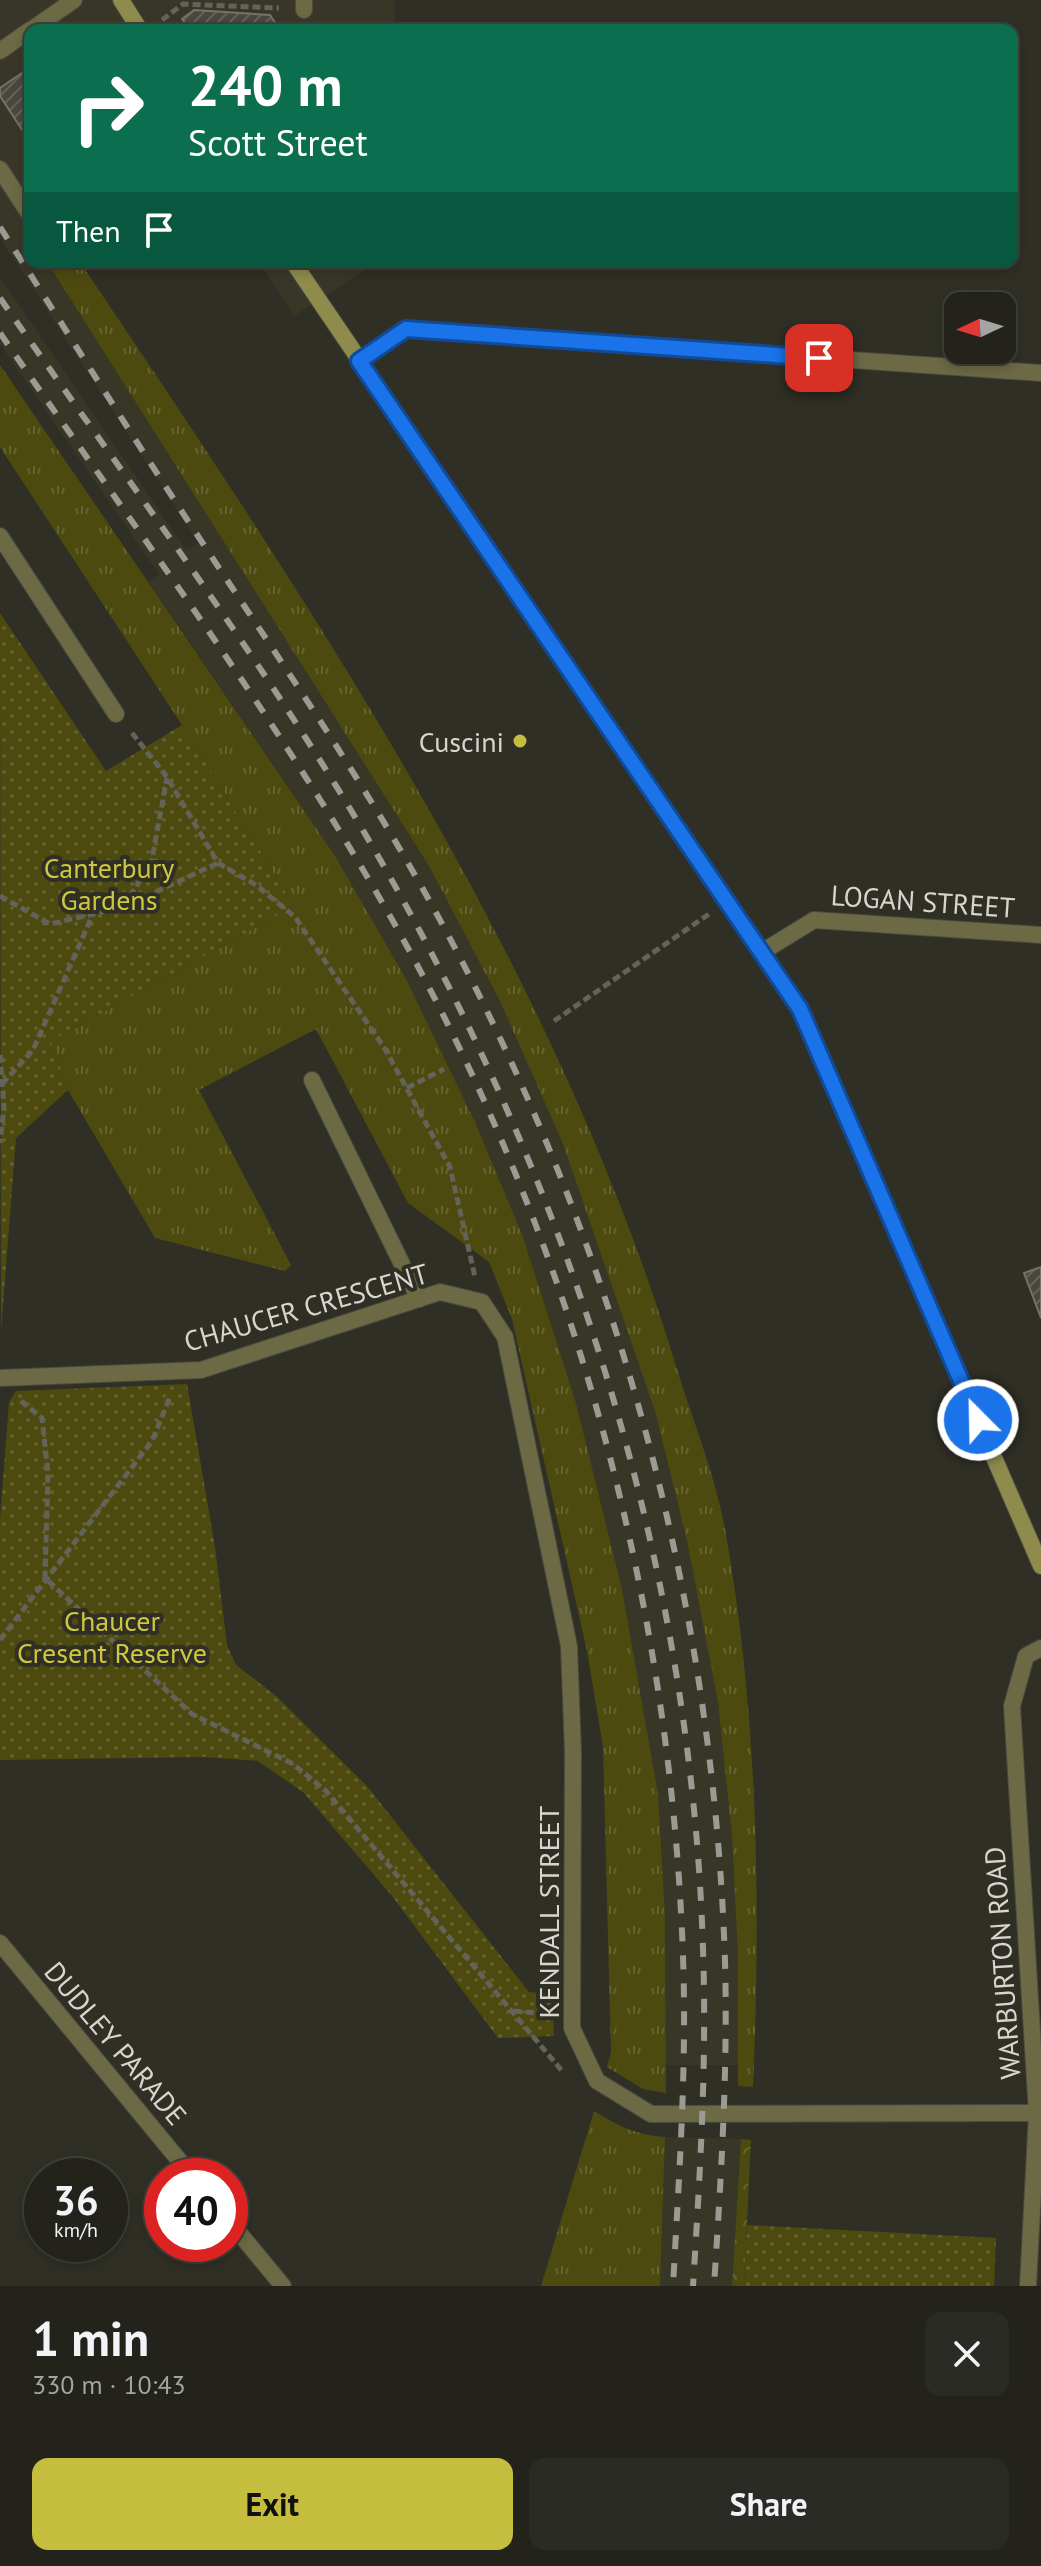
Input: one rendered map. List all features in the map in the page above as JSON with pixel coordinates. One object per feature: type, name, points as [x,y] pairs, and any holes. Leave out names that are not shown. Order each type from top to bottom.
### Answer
[{"type":"street","points":[[39,24],[74,0]]},
{"type":"street","points":[[121,0],[136,24]]},
{"type":"street","points":[[0,51],[24,34]]},
{"type":"street","points":[[0,169],[24,206]]},
{"type":"street","points":[[297,268],[800,1009],[1041,1566]]},
{"type":"street","points":[[359,361],[406,329],[1041,373]]},
{"type":"street","points":[[0,536],[116,714]]},
{"type":"street","name":"LOGAN STREET","points":[[762,952],[814,920],[1041,935]]},
{"type":"street","points":[[312,1080],[419,1299]]},
{"type":"street","name":"CHAUCER CRESCENT","points":[[0,1378],[201,1370],[440,1292],[482,1302]]},
{"type":"street","name":"KENDALL STREET","points":[[482,1302],[505,1337],[569,1646],[572,2028],[597,2081],[651,2114],[1037,2113]]},
{"type":"street","name":"WARBURTON ROAD","points":[[1028,2286],[1037,2113],[1012,1706],[1026,1656],[1041,1648]]},
{"type":"street","name":"DUDLEY PARADE","points":[[0,1943],[177,2158]]},
{"type":"street","points":[[248,2244],[283,2286]]},
{"type":"path","points":[[158,22],[183,4],[304,5]]},
{"type":"path","points":[[116,714],[167,777],[218,863],[256,885],[295,917],[385,1049],[450,1167],[482,1302]]},
{"type":"path","points":[[123,907],[151,864],[167,777]]},
{"type":"path","points":[[0,896],[50,924],[123,907],[218,863]]},
{"type":"path","points":[[554,1021],[727,903]]},
{"type":"path","points":[[2,1084],[33,1050],[94,913]]},
{"type":"path","points":[[0,1055],[0,1143]]},
{"type":"path","points":[[407,1088],[444,1069]]},
{"type":"path","points":[[0,1640],[152,1441],[181,1370]]},
{"type":"path","points":[[14,1395],[42,1418],[48,1473],[45,1578],[192,1714],[293,1764],[326,1791],[568,2077]]},
{"type":"path","points":[[513,2010],[573,2016]]},
{"type":"shaded area","points":[[0,0],[395,0],[394,24],[24,24],[24,268],[51,268],[429,866],[500,1001],[563,1144],[655,1411],[687,1541],[718,1702],[732,1835],[739,2065],[666,2065],[665,1917],[658,1794],[622,1589],[576,1403],[523,1237],[475,1122],[405,977],[335,856],[149,582],[159,574],[0,344],[0,277],[186,550],[199,543],[0,238]]},
{"type":"shaded area","points":[[263,268],[368,268],[294,316]]},
{"type":"shaded area","points":[[665,2137],[741,2139],[732,2286],[660,2286]]},
{"type":"green space","points":[[51,268],[84,268],[338,657],[419,793],[495,931],[564,1072],[625,1217],[715,1488],[736,1598],[754,1807],[757,1947],[753,2087],[738,2086],[738,1957],[732,1835],[718,1702],[687,1541],[655,1411],[563,1144],[500,1001],[429,866]]},
{"type":"green space","points":[[0,365],[335,856],[405,977],[475,1122],[523,1237],[576,1403],[622,1589],[658,1794],[665,1917],[666,2093],[643,2089],[607,2067],[611,2052],[603,1747],[587,1651],[512,1319],[489,1262],[408,1203],[316,1029],[199,1090],[291,1265],[285,1271],[155,1238],[68,1090],[51,1041],[294,906],[182,725],[0,447]]},
{"type":"green space","name":"Canterbury Gardens","points":[[0,613],[106,771],[182,725],[294,906],[51,1041],[68,1090],[16,1138],[1,1331]]},
{"type":"green space","name":"Chaucer Cresent Reserve","points":[[187,1384],[215,1547],[227,1645],[236,1665],[275,1695],[367,1786],[529,1992],[552,1994],[554,2036],[498,2038],[392,1896],[304,1793],[258,1761],[204,1757],[0,1760],[0,1520],[9,1402],[16,1391]]},
{"type":"green space","points":[[594,2111],[628,2129],[665,2137],[660,2286],[541,2286]]},
{"type":"green space","points":[[741,2139],[751,2140],[744,2286],[732,2286]]},
{"type":"green space","points":[[747,2225],[996,2238],[994,2286],[744,2286]]},
{"type":"building","points":[[194,10],[270,15],[276,24],[186,24],[182,19]]},
{"type":"building","points":[[24,72],[24,133],[0,96],[0,88]]},
{"type":"building","points":[[1041,1267],[1041,1318],[1024,1273]]},
{"type":"railway","points":[[0,227],[24,265]]},
{"type":"railway","points":[[26,268],[318,717],[434,909],[497,1032],[553,1158],[601,1287],[642,1418],[675,1551],[700,1686],[716,1823],[725,1961],[726,2042],[714,2286]]},
{"type":"railway","points":[[0,298],[243,643],[378,856],[447,983],[509,1113],[562,1247],[608,1383],[646,1521],[674,1662],[694,1805],[703,1949],[704,2034],[693,2286]]},
{"type":"railway","points":[[0,333],[248,689],[296,761],[386,909],[451,1030],[508,1155],[557,1283],[598,1414],[632,1547],[657,1682],[674,1819],[683,1956],[684,2038],[673,2286]]},
{"type":"place","name":"Cuscini","points":[[520,741]]},
{"type":"route","points":[[819,358],[406,329],[359,361],[800,1009],[978,1420]]}]
